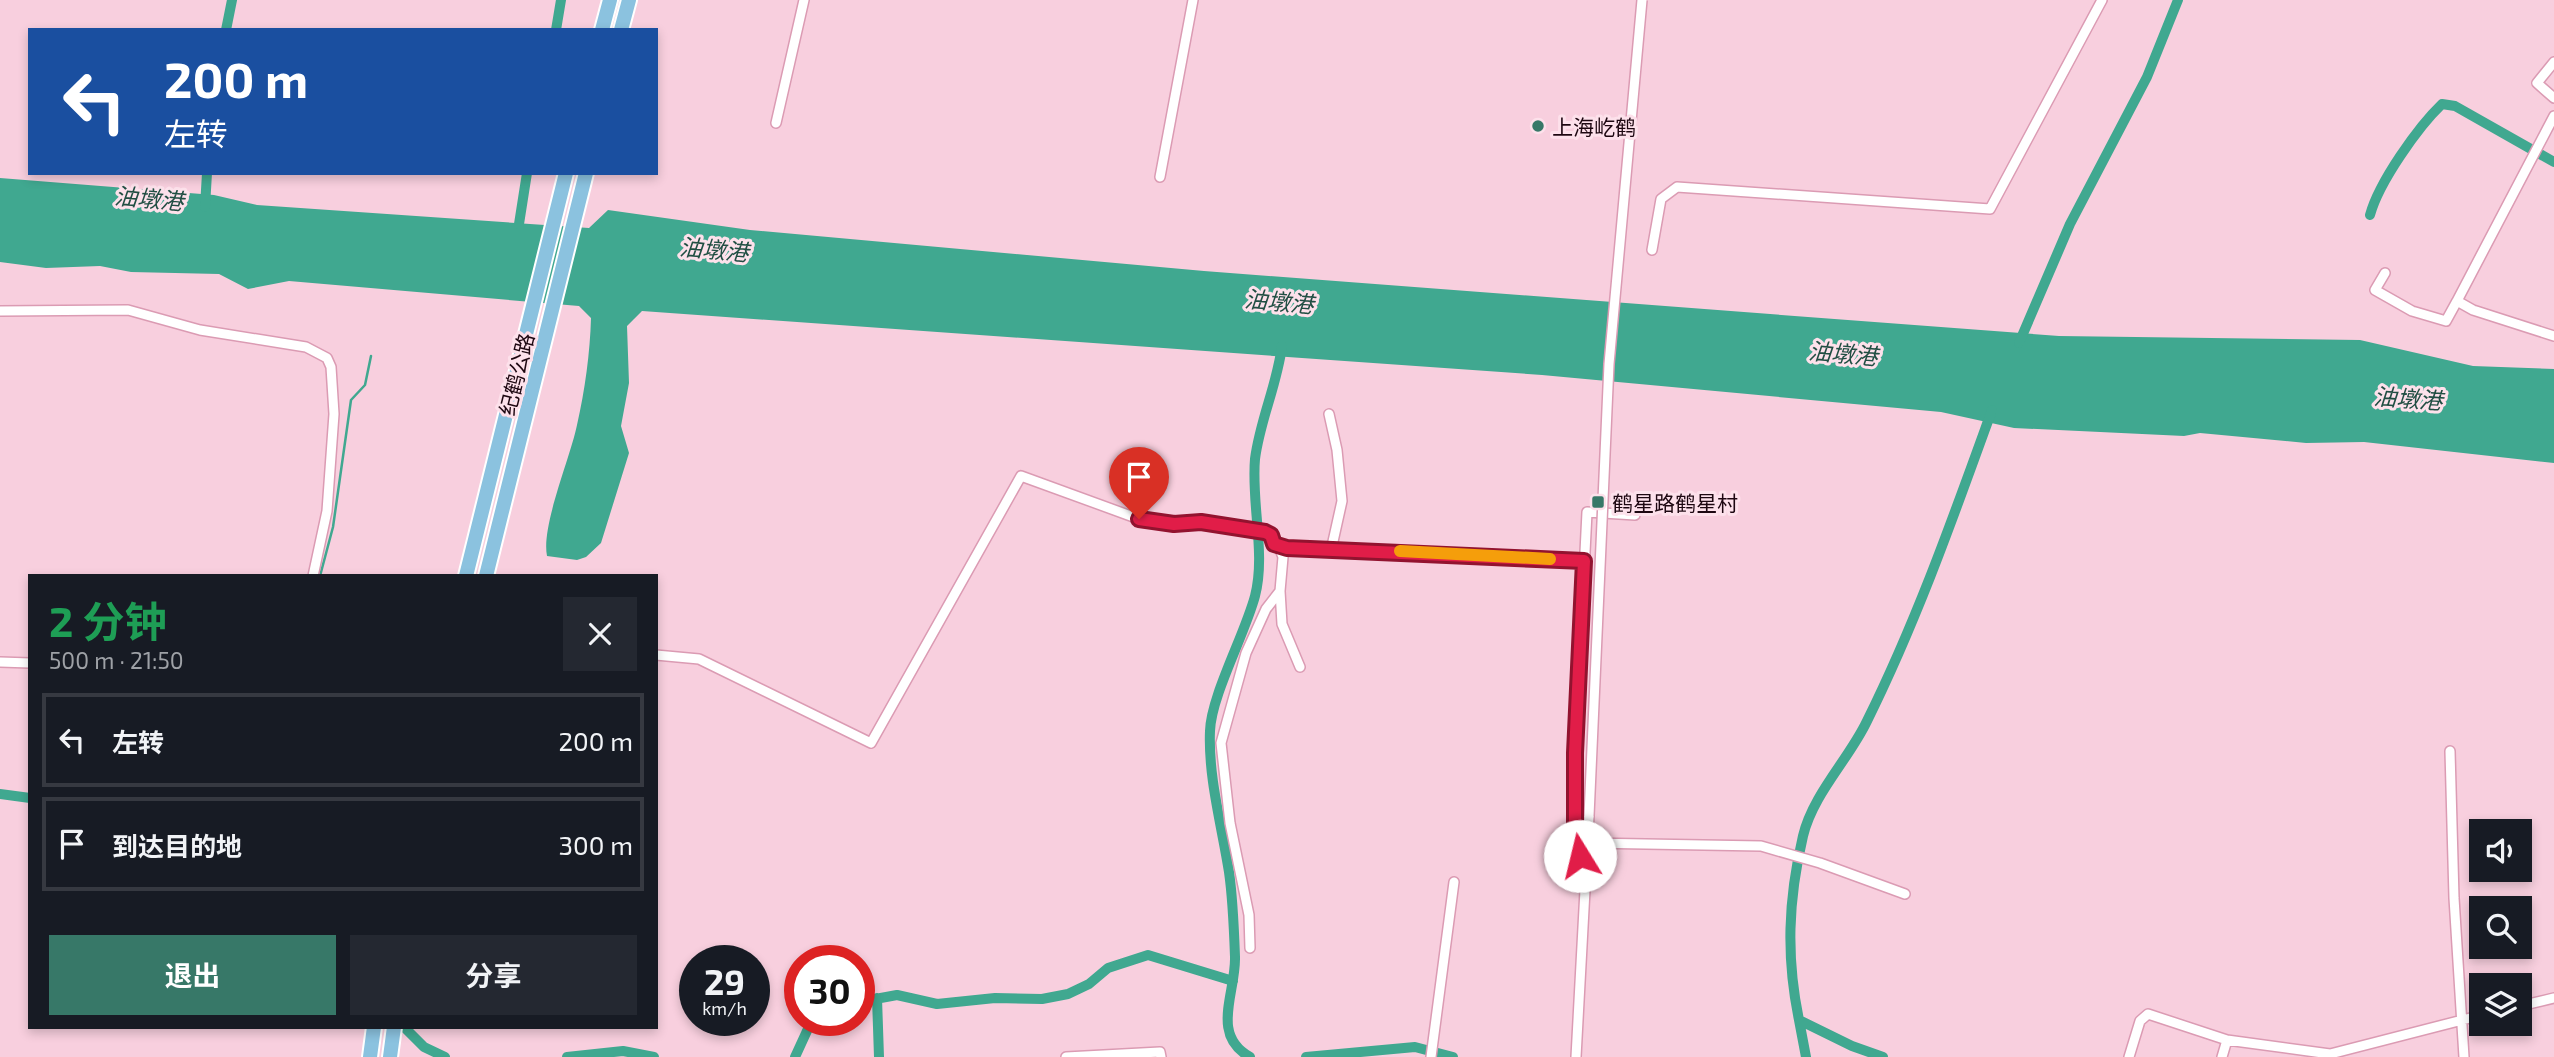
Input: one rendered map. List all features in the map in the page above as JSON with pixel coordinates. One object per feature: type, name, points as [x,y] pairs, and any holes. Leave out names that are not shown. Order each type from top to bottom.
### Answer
[{"type":"main road","points":[[603,28],[610,0]]},
{"type":"main road","points":[[622,28],[629,0]]},
{"type":"main road","name":"纪鹤公路","points":[[466,574],[566,175]]},
{"type":"main road","name":"纪鹤公路","points":[[486,574],[586,175]]},
{"type":"main road","points":[[370,1057],[374,1029]]},
{"type":"main road","points":[[391,1051],[394,1029]]},
{"type":"street","points":[[776,123],[804,0]]},
{"type":"street","points":[[1160,177],[1193,0]]},
{"type":"street","points":[[1576,1057],[1609,364],[1642,0]]},
{"type":"street","points":[[1652,250],[1661,199],[1677,187],[1990,209],[2102,0]]},
{"type":"street","points":[[2554,62],[2537,83],[2554,98]]},
{"type":"street","points":[[2385,273],[2375,290],[2413,311],[2446,321],[2554,116]]},
{"type":"street","points":[[2457,301],[2473,310],[2554,336]]},
{"type":"street","points":[[0,311],[128,310],[200,330],[313,349],[327,358],[331,367],[334,414],[327,512],[313,574]]},
{"type":"street","points":[[1325,547],[1332,546],[1342,500],[1338,450],[1329,414]]},
{"type":"street","points":[[658,655],[699,659],[862,741],[871,743],[1021,477],[1139,519],[1174,524],[1201,522],[1265,532],[1279,547],[1283,557],[1280,591],[1282,624],[1300,667]]},
{"type":"street","points":[[1586,873],[1575,838],[1587,512],[1635,514]]},
{"type":"street","points":[[1279,547],[1325,547],[1584,561]]},
{"type":"street","points":[[1250,948],[1249,915],[1230,823],[1221,743],[1246,653],[1266,609],[1280,591]]},
{"type":"street","points":[[0,662],[28,663]]},
{"type":"street","points":[[2450,751],[2464,1057]]},
{"type":"street","points":[[1588,843],[1719,844],[1776,850],[1821,863],[1905,894]]},
{"type":"street","points":[[1431,1057],[1454,882]]},
{"type":"street","points":[[2532,1003],[2554,998]]},
{"type":"street","points":[[2129,1057],[2140,1021],[2148,1014],[2228,1040],[2337,1054],[2469,1018]]},
{"type":"street","points":[[2222,1057],[2228,1040]]},
{"type":"street","points":[[1066,1057],[1160,1052],[1161,1057]]},
{"type":"water","name":"油墩港","points":[[0,178],[214,195],[257,205],[589,228],[608,210],[750,230],[1204,271],[2059,336],[2360,340],[2473,366],[2554,369],[2554,463],[2364,442],[2306,443],[2200,433],[2184,436],[2014,428],[1941,412],[1542,375],[642,311],[627,326],[629,383],[621,426],[629,453],[601,543],[586,557],[577,560],[547,556],[546,543],[552,510],[577,425],[587,372],[591,318],[579,306],[289,281],[248,289],[219,274],[131,272],[100,266],[46,268],[0,262]]},
{"type":"waterway","points":[[226,28],[232,0]]},
{"type":"waterway","points":[[556,28],[561,0]]},
{"type":"waterway","points":[[2019,343],[2070,224],[2147,77],[2178,0]]},
{"type":"waterway","points":[[2370,215],[2400,156],[2442,104],[2455,106],[2554,162]]},
{"type":"waterway","points":[[205,207],[207,175]]},
{"type":"waterway","points":[[519,224],[527,175]]},
{"type":"waterway","points":[[1250,1057],[1238,1048],[1228,1025],[1235,957],[1233,915],[1229,872],[1213,784],[1210,731],[1216,700],[1250,611],[1258,580],[1255,459],[1282,346]]},
{"type":"waterway","points":[[321,574],[333,527],[351,400],[365,385],[371,356]]},
{"type":"waterway","points":[[1883,1057],[1852,1046],[1799,1020],[1792,974],[1790,928],[1794,883],[1808,821],[1823,791],[1859,735],[1885,683],[1934,567],[1992,410]]},
{"type":"waterway","points":[[0,794],[28,798]]},
{"type":"waterway","points":[[875,999],[897,995],[937,1004],[995,998],[1042,999],[1068,994],[1089,984],[1108,968],[1148,955],[1233,981]]},
{"type":"waterway","points":[[877,998],[879,1057]]},
{"type":"waterway","points":[[1799,1020],[1806,1057]]},
{"type":"waterway","points":[[406,1029],[424,1047],[445,1057]]},
{"type":"waterway","points":[[795,1057],[805,1036]]},
{"type":"waterway","points":[[1306,1057],[1415,1047],[1453,1057]]},
{"type":"waterway","points":[[567,1057],[623,1051],[654,1057]]},
{"type":"slow traffic","points":[[1400,551],[1550,559]]},
{"type":"place","name":"上海屹鹤","points":[[1538,126]]},
{"type":"place","name":"鹤星路鹤星村","points":[[1598,502]]},
{"type":"route","points":[[1139,519],[1174,524],[1201,522],[1265,532],[1271,535],[1274,544],[1287,548],[1325,547],[1584,561],[1575,753],[1575,838],[1580,856]]}]
